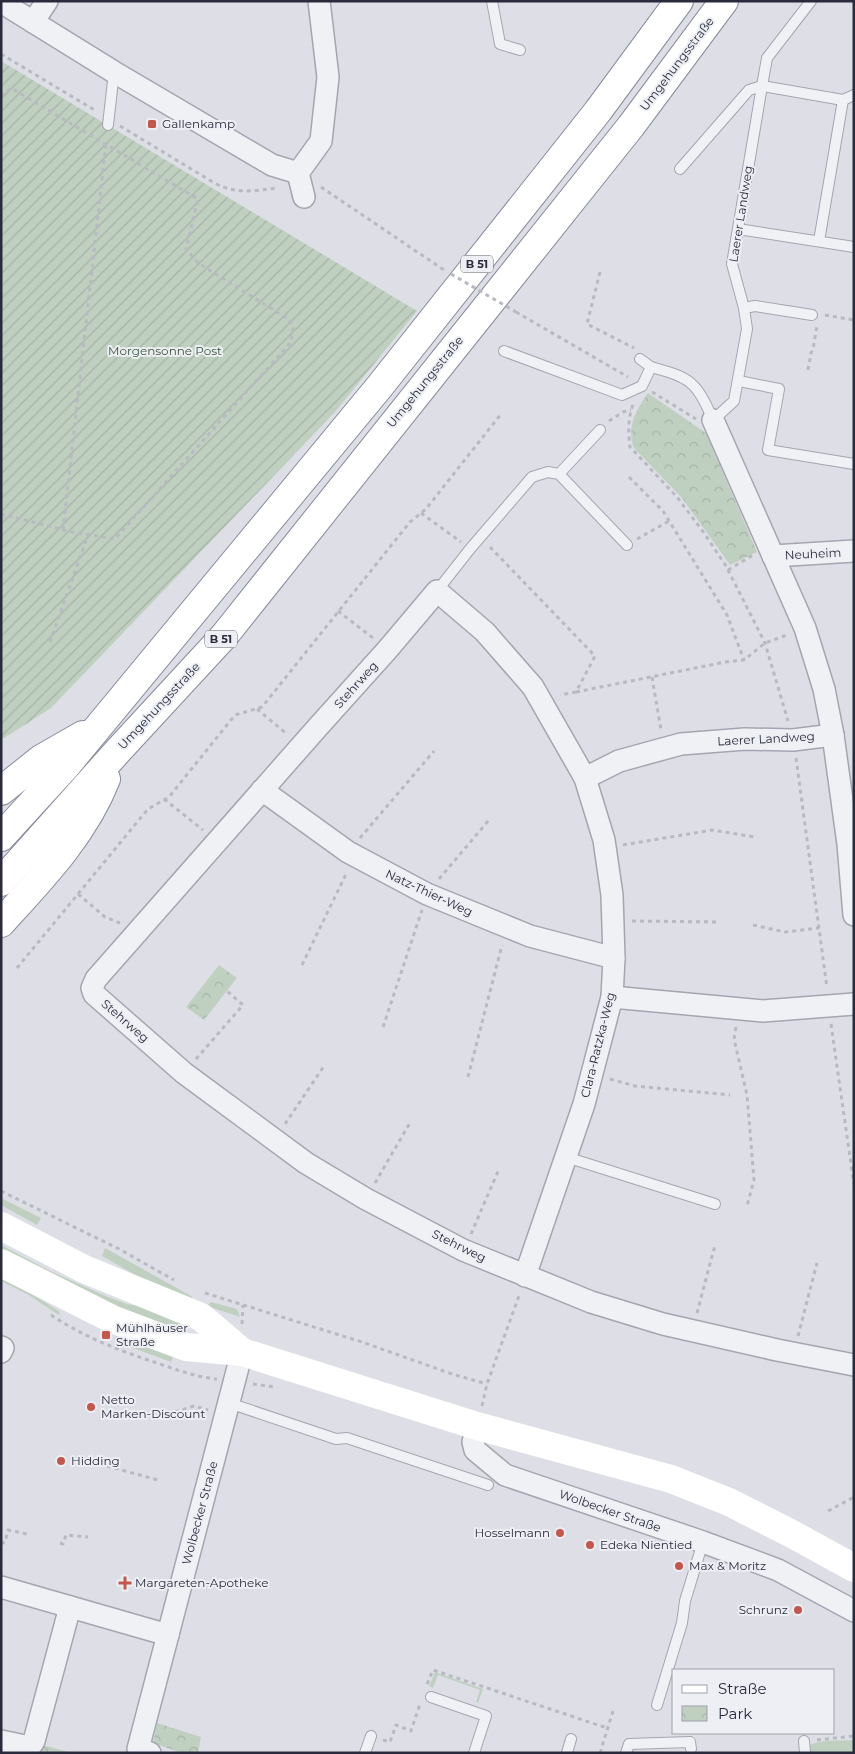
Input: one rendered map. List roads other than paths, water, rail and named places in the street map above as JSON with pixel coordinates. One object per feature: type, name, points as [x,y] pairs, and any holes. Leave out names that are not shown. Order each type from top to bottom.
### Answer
[{"type":"main road","name":"Umgehungsstraße","points":[[1,836],[66,766],[386,378],[598,111],[679,1]]},
{"type":"main road","name":"Umgehungsstraße","points":[[1,882],[224,636],[631,126],[724,1]]},
{"type":"main road","name":"Umgehungsstraße","points":[[116,753],[142,673]]},
{"type":"main road","points":[[1,791],[41,760],[97,727]]},
{"type":"main road","points":[[1,923],[53,866],[80,828],[101,792],[116,753]]},
{"type":"main road","points":[[1,1226],[84,1269],[201,1317],[242,1352]]},
{"type":"main road","points":[[1,1263],[112,1319],[186,1347],[242,1352],[477,1426],[672,1479],[729,1502],[854,1568]]},
{"type":"street","points":[[33,22],[48,1]]},
{"type":"street","points":[[298,173],[321,141],[328,77],[319,1]]},
{"type":"street","points":[[1,2],[114,72],[272,165],[298,173]]},
{"type":"street","points":[[298,173],[304,196]]},
{"type":"street","name":"Laerer Landweg","points":[[713,420],[805,628],[824,690],[833,735],[848,844],[854,915]]},
{"type":"street","name":"Neuheim","points":[[771,551],[854,552]]},
{"type":"street","name":"Stehrweg","points":[[437,591],[96,979],[92,988],[94,994],[184,1073],[306,1163],[366,1198],[463,1250],[590,1302],[663,1324],[854,1365]]},
{"type":"street","name":"Clara-Ratzka-Weg","points":[[437,591],[485,632],[533,687],[540,699],[585,778],[605,848],[612,895],[614,921],[612,997],[584,1104],[525,1276]]},
{"type":"street","name":"Laerer Landweg","points":[[585,778],[619,761],[680,744],[745,740],[794,740],[833,735]]},
{"type":"street","name":"Natz-Thier-Weg","points":[[262,790],[351,854],[427,894],[530,936],[614,958]]},
{"type":"street","points":[[612,997],[763,1010],[854,1004]]},
{"type":"street","points":[[1,1347],[3,1348],[1,1352]]},
{"type":"street","name":"Wolbecker Straße","points":[[141,1751],[168,1635],[242,1352]]},
{"type":"street","name":"Wolbecker Straße","points":[[477,1426],[473,1442],[475,1450],[505,1475],[703,1542],[778,1570],[854,1611]]},
{"type":"street","points":[[1,1587],[168,1635]]},
{"type":"street","points":[[1,1741],[30,1747],[34,1741],[70,1607]]},
{"type":"lane","points":[[492,1],[500,44],[520,50]]},
{"type":"lane","name":"Laerer Landweg","points":[[640,359],[651,367],[690,380],[704,399],[713,420],[734,401],[747,329],[744,308],[732,264],[767,58],[811,1]]},
{"type":"lane","points":[[109,122],[114,72]]},
{"type":"lane","points":[[680,169],[749,90],[762,86],[843,100],[854,95]]},
{"type":"lane","points":[[819,241],[843,100]]},
{"type":"lane","points":[[738,229],[854,247]]},
{"type":"lane","points":[[744,308],[755,306],[815,315]]},
{"type":"lane","points":[[504,352],[622,395],[642,386],[651,367]]},
{"type":"lane","points":[[739,381],[778,389],[768,450],[854,464]]},
{"type":"lane","points":[[600,430],[559,474],[627,544]]},
{"type":"lane","name":"Stehrweg","points":[[437,591],[470,549],[532,477],[548,472],[559,474]]},
{"type":"lane","points":[[566,1157],[715,1204]]},
{"type":"lane","points":[[227,1408],[336,1439],[347,1438],[488,1484]]},
{"type":"lane","points":[[656,1705],[682,1622],[685,1601],[703,1542]]},
{"type":"lane","points":[[431,1697],[486,1716],[474,1753]]},
{"type":"lane","points":[[365,1753],[371,1736]]},
{"type":"lane","points":[[566,1753],[571,1739]]},
{"type":"lane","points":[[804,1741],[805,1753]]},
{"type":"lane","points":[[626,1753],[629,1744],[690,1742],[691,1749]]},
{"type":"place","name":"Gallenkamp","points":[[152,124]]},
{"type":"place","name":"Mühlhäuser Straße","points":[[106,1335]]},
{"type":"place","name":"Netto Marken-Discount","points":[[91,1407]]},
{"type":"place","name":"Hidding","points":[[61,1461]]},
{"type":"place","name":"Hosselmann","points":[[560,1533]]},
{"type":"place","name":"Edeka Nientied","points":[[590,1545]]},
{"type":"place","name":"Max & Moritz","points":[[679,1566]]},
{"type":"place","name":"Margareten-Apotheke","points":[[125,1583]]},
{"type":"place","name":"Schrunz","points":[[798,1610]]},
{"type":"park label","name":"Morgensonne Post","points":[[165,351]]}]
